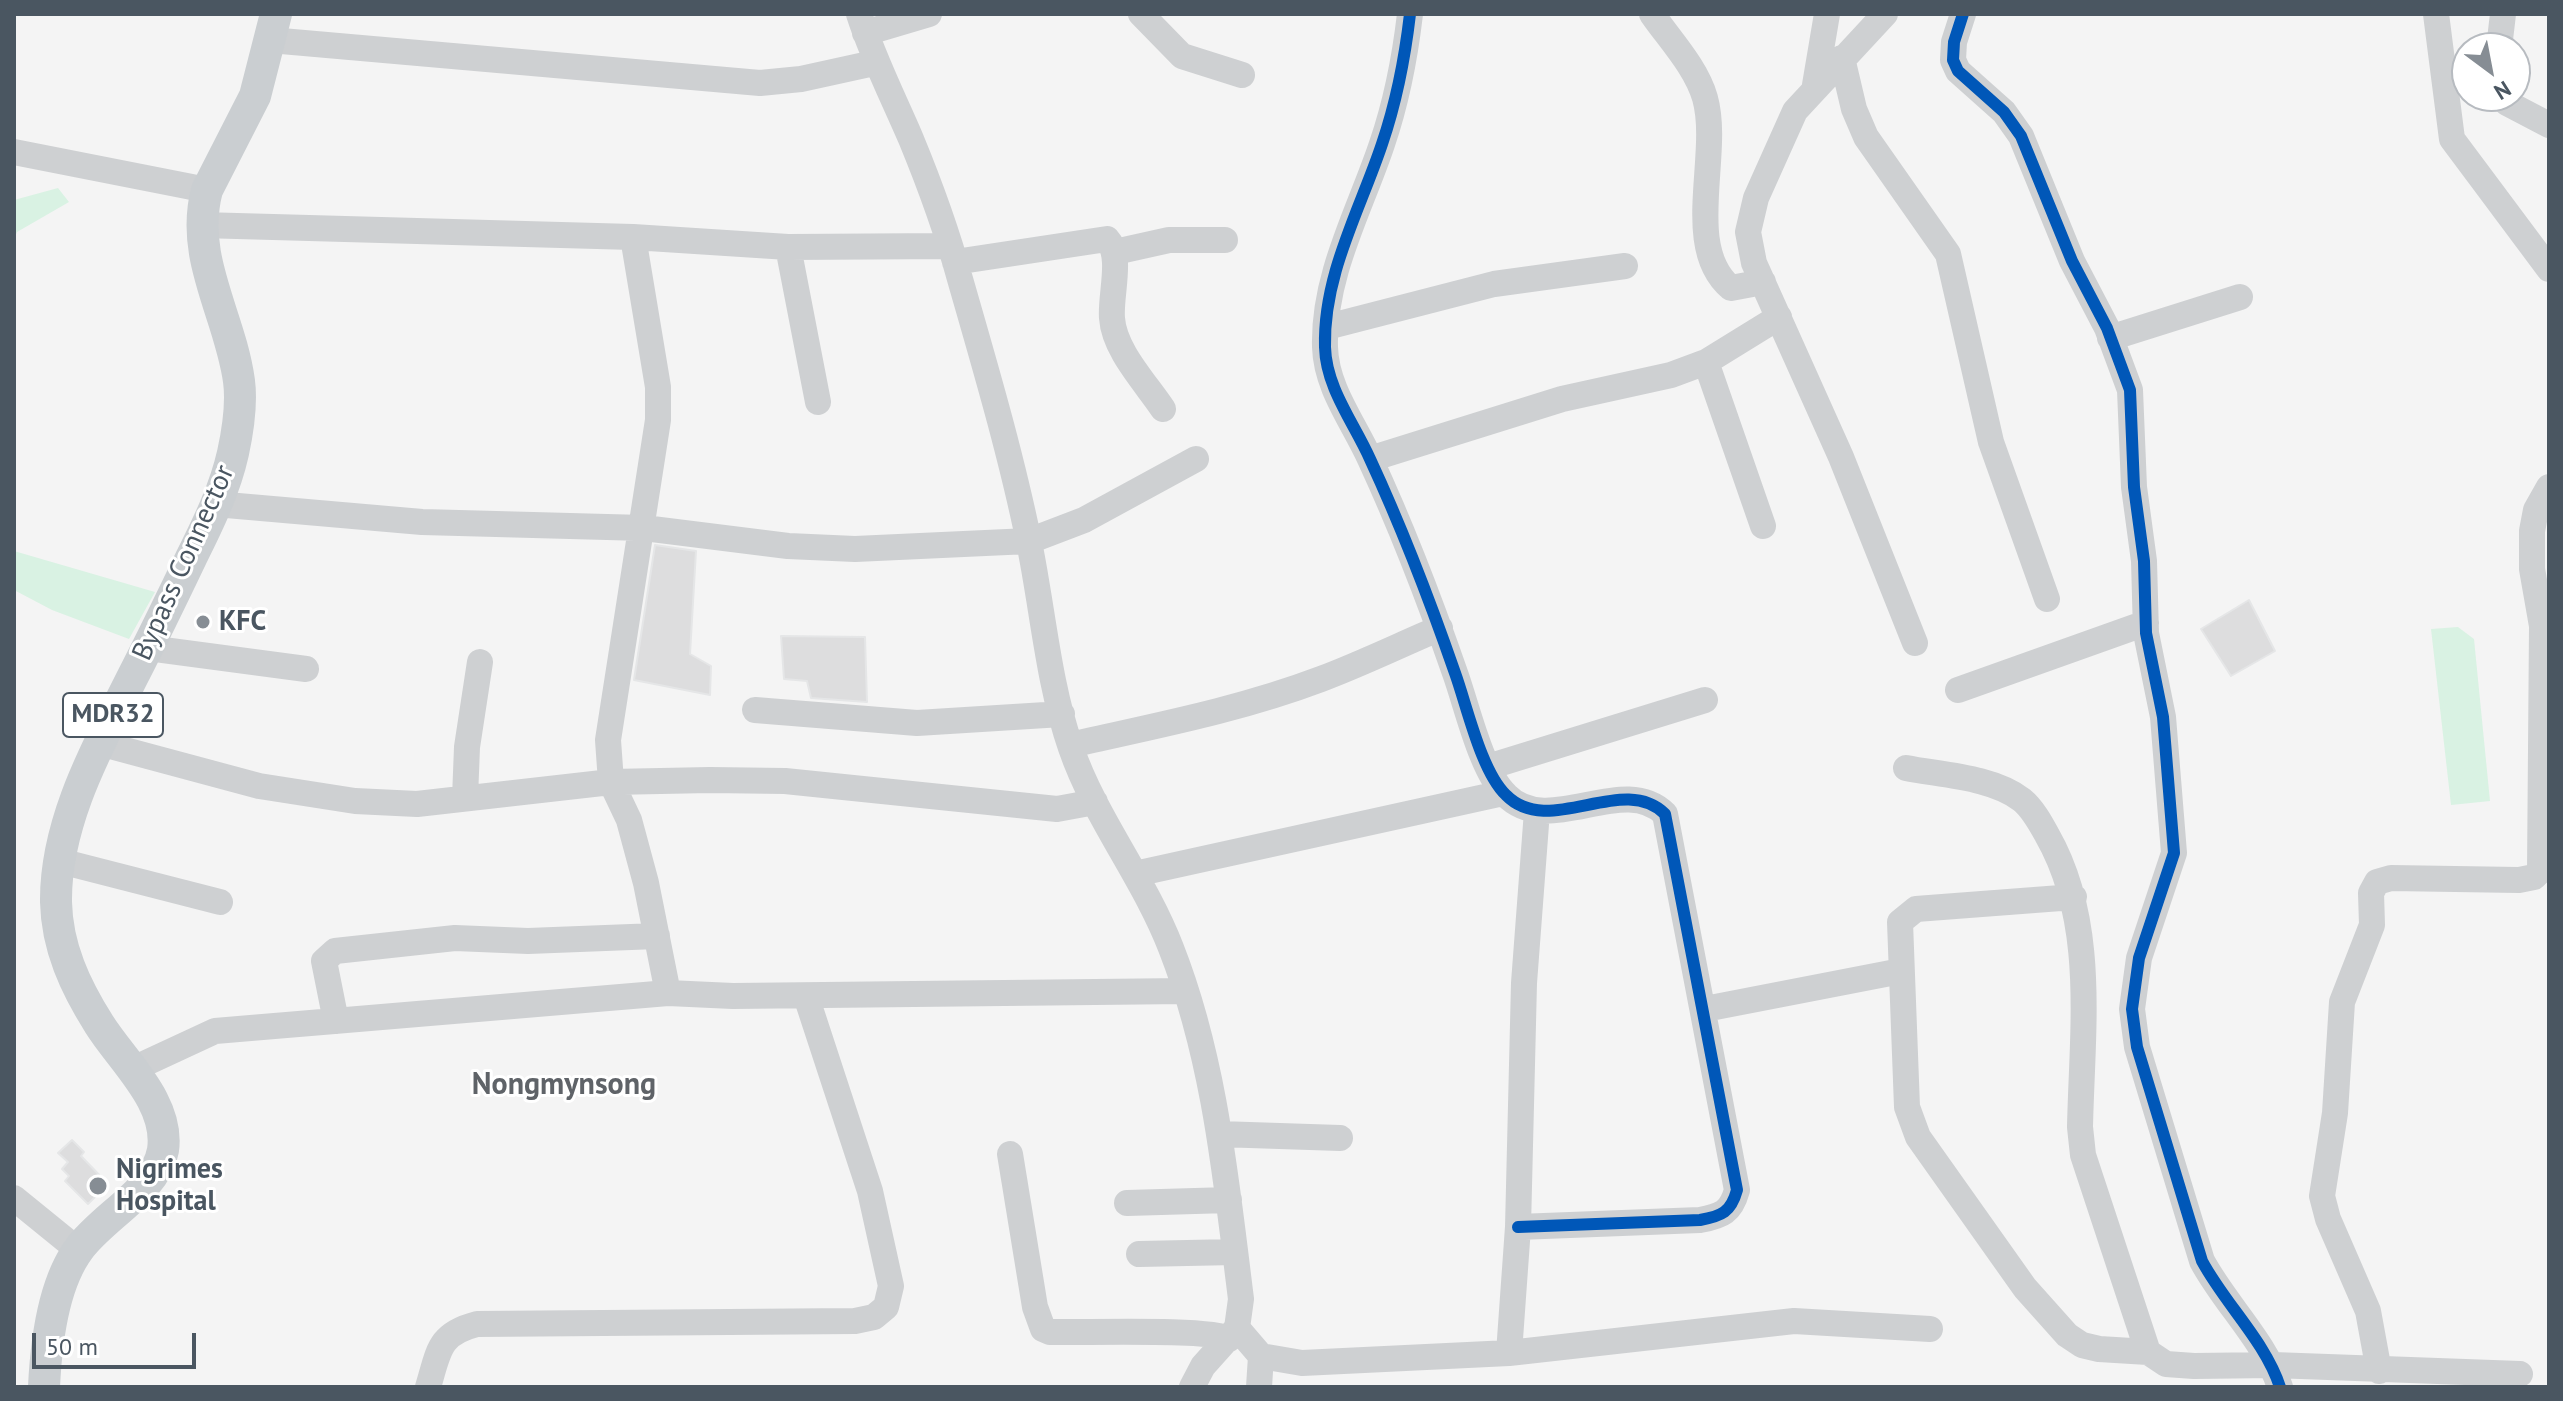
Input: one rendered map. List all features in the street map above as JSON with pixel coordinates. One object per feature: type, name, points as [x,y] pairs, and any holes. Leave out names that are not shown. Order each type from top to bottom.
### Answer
[{"type":"main road","name":"Bypass Connector","points":[[44,1387],[51,1331],[63,1284],[78,1250],[143,1186],[163,1149],[160,1119],[100,1025],[67,962],[57,918],[60,861],[74,809],[99,743],[148,648],[215,504],[232,455],[239,383],[202,248],[201,225],[207,190],[244,122],[273,27]]},
{"type":"street","points":[[929,14],[862,24],[874,63],[910,138],[952,254],[1029,541],[1070,745],[1095,802],[1171,948],[1195,1017],[1219,1134],[1241,1299],[1233,1333],[1203,1366],[1192,1387]]},
{"type":"street","points":[[1141,14],[1182,56],[1242,75]]},
{"type":"street","points":[[1410,14],[1383,144],[1352,218],[1332,285],[1325,348],[1331,381],[1370,459],[1440,628],[1488,767],[1503,793],[1517,805],[1537,811],[1636,799],[1655,804],[1665,814],[1705,1009],[1737,1190],[1733,1206],[1722,1216],[1700,1220],[1518,1227]]},
{"type":"street","points":[[1652,14],[1694,74],[1704,96],[1709,117],[1706,227],[1716,276],[1731,288],[1763,282]]},
{"type":"street","points":[[1815,85],[1827,14]]},
{"type":"street","points":[[1885,14],[1815,85],[1795,111],[1756,198],[1748,232],[1754,263],[1841,457],[1915,643]]},
{"type":"street","points":[[1963,14],[1954,42],[1953,60],[1958,71],[2004,112],[2021,136],[2072,261],[2110,338],[2130,390],[2146,623],[2163,717],[2172,798],[2174,853],[2133,988],[2137,1047],[2202,1261],[2216,1287],[2277,1376]]},
{"type":"street","points":[[2436,14],[2452,139],[2549,269]]},
{"type":"street","points":[[273,27],[760,83],[801,79],[874,63]]},
{"type":"street","points":[[1842,58],[1854,109],[1866,137],[1948,254],[1991,442],[2047,599]]},
{"type":"street","points":[[2524,112],[2549,125]]},
{"type":"street","points":[[14,152],[207,190]]},
{"type":"street","points":[[201,225],[633,237],[952,254],[1107,239],[1115,252],[1112,319],[1117,341],[1163,409]]},
{"type":"street","points":[[633,237],[658,387],[658,420],[644,528],[608,740],[611,782],[629,820],[668,993]]},
{"type":"street","points":[[1115,252],[1169,240],[1225,240]]},
{"type":"street","points":[[788,247],[818,402]]},
{"type":"street","points":[[1327,327],[1494,284],[1625,266]]},
{"type":"street","points":[[2110,338],[2240,297]]},
{"type":"street","points":[[1370,459],[1548,403],[1671,375],[1706,362],[1779,317]]},
{"type":"street","points":[[1706,362],[1763,526]]},
{"type":"street","points":[[215,504],[422,522],[644,528],[788,546],[841,548],[1029,541],[1084,520],[1196,459]]},
{"type":"street","points":[[2379,1371],[2368,1311],[2328,1219],[2322,1196],[2335,1113],[2342,1002],[2372,925],[2371,893],[2377,882],[2391,878],[2519,880],[2534,877],[2540,871],[2542,626],[2532,569],[2532,531],[2536,510],[2549,487]]},
{"type":"street","points":[[1958,690],[2146,623]]},
{"type":"street","points":[[1070,745],[1234,707],[1321,679],[1440,628]]},
{"type":"street","points":[[148,648],[306,669]]},
{"type":"street","points":[[465,798],[467,747],[480,662]]},
{"type":"street","points":[[1488,767],[1705,700]]},
{"type":"street","points":[[755,710],[917,723],[1062,714]]},
{"type":"street","points":[[99,743],[259,786],[355,801],[417,804],[611,782],[785,781],[1057,809],[1095,802]]},
{"type":"street","points":[[1906,768],[1997,787],[2023,801],[2059,855],[2074,897],[2081,944],[2080,1127],[2083,1155],[2148,1352]]},
{"type":"street","points":[[1135,874],[1503,793]]},
{"type":"street","points":[[1509,1353],[1518,1227],[1524,983],[1537,811]]},
{"type":"street","points":[[60,861],[220,902]]},
{"type":"street","points":[[2074,897],[1916,909],[1900,922],[1907,1107],[1918,1137],[2025,1288],[2067,1335],[2082,1345],[2099,1349],[2148,1352],[2166,1364],[2277,1376],[2379,1371],[2520,1374]]},
{"type":"street","points":[[336,1021],[324,961],[335,951],[455,938],[528,941],[657,936]]},
{"type":"street","points":[[1705,1009],[1901,971]]},
{"type":"street","points":[[131,1070],[215,1031],[668,993],[806,996],[1185,991]]},
{"type":"street","points":[[428,1387],[442,1342],[456,1330],[477,1324],[855,1321],[874,1317],[886,1307],[891,1286],[870,1191],[806,996]]},
{"type":"street","points":[[1219,1134],[1340,1138]]},
{"type":"street","points":[[1010,1154],[1035,1307],[1043,1329],[1050,1332],[1233,1333],[1261,1356],[1302,1363],[1509,1353],[1794,1321],[1930,1329]]},
{"type":"street","points":[[14,1198],[78,1250]]},
{"type":"street","points":[[1127,1203],[1229,1200]]},
{"type":"street","points":[[1139,1254],[1235,1252]]},
{"type":"street","points":[[1259,1387],[1261,1356]]},
{"type":"green space","points":[[58,188],[69,202],[17,232],[14,239],[14,200]]},
{"type":"green space","points":[[14,551],[155,592],[129,639],[52,610],[14,590]]},
{"type":"green space","points":[[2458,627],[2474,639],[2490,801],[2451,805],[2431,629]]},
{"type":"building","points":[[655,545],[696,551],[690,654],[711,666],[710,695],[634,680]]},
{"type":"building","points":[[2249,600],[2275,651],[2231,676],[2201,629]]},
{"type":"building","points":[[781,636],[865,637],[867,702],[811,698],[807,681],[784,679]]},
{"type":"building","points":[[72,1140],[84,1152],[81,1156],[108,1184],[88,1204],[65,1181],[69,1176],[62,1169],[68,1162],[58,1153]]},
{"type":"cycle path","points":[[1410,14],[1387,128],[1344,243],[1330,294],[1325,347],[1330,377],[1404,538],[1426,592],[1482,755],[1497,784],[1523,807],[1543,811],[1628,800],[1648,803],[1665,814],[1737,1190],[1724,1212],[1700,1220],[1518,1227]]},
{"type":"cycle path","points":[[1963,14],[1954,42],[1953,60],[1958,71],[2004,112],[2021,136],[2072,261],[2107,328],[2130,390],[2134,487],[2144,561],[2146,633],[2163,717],[2174,853],[2139,958],[2132,1009],[2137,1047],[2202,1261],[2265,1354],[2280,1387]]},
{"type":"place","name":"KFC","points":[[203,622]]},
{"type":"place","name":"Nigrimes Hospital","points":[[98,1186]]},
{"type":"district","name":"Nongmynsong","points":[[564,1085]]}]
